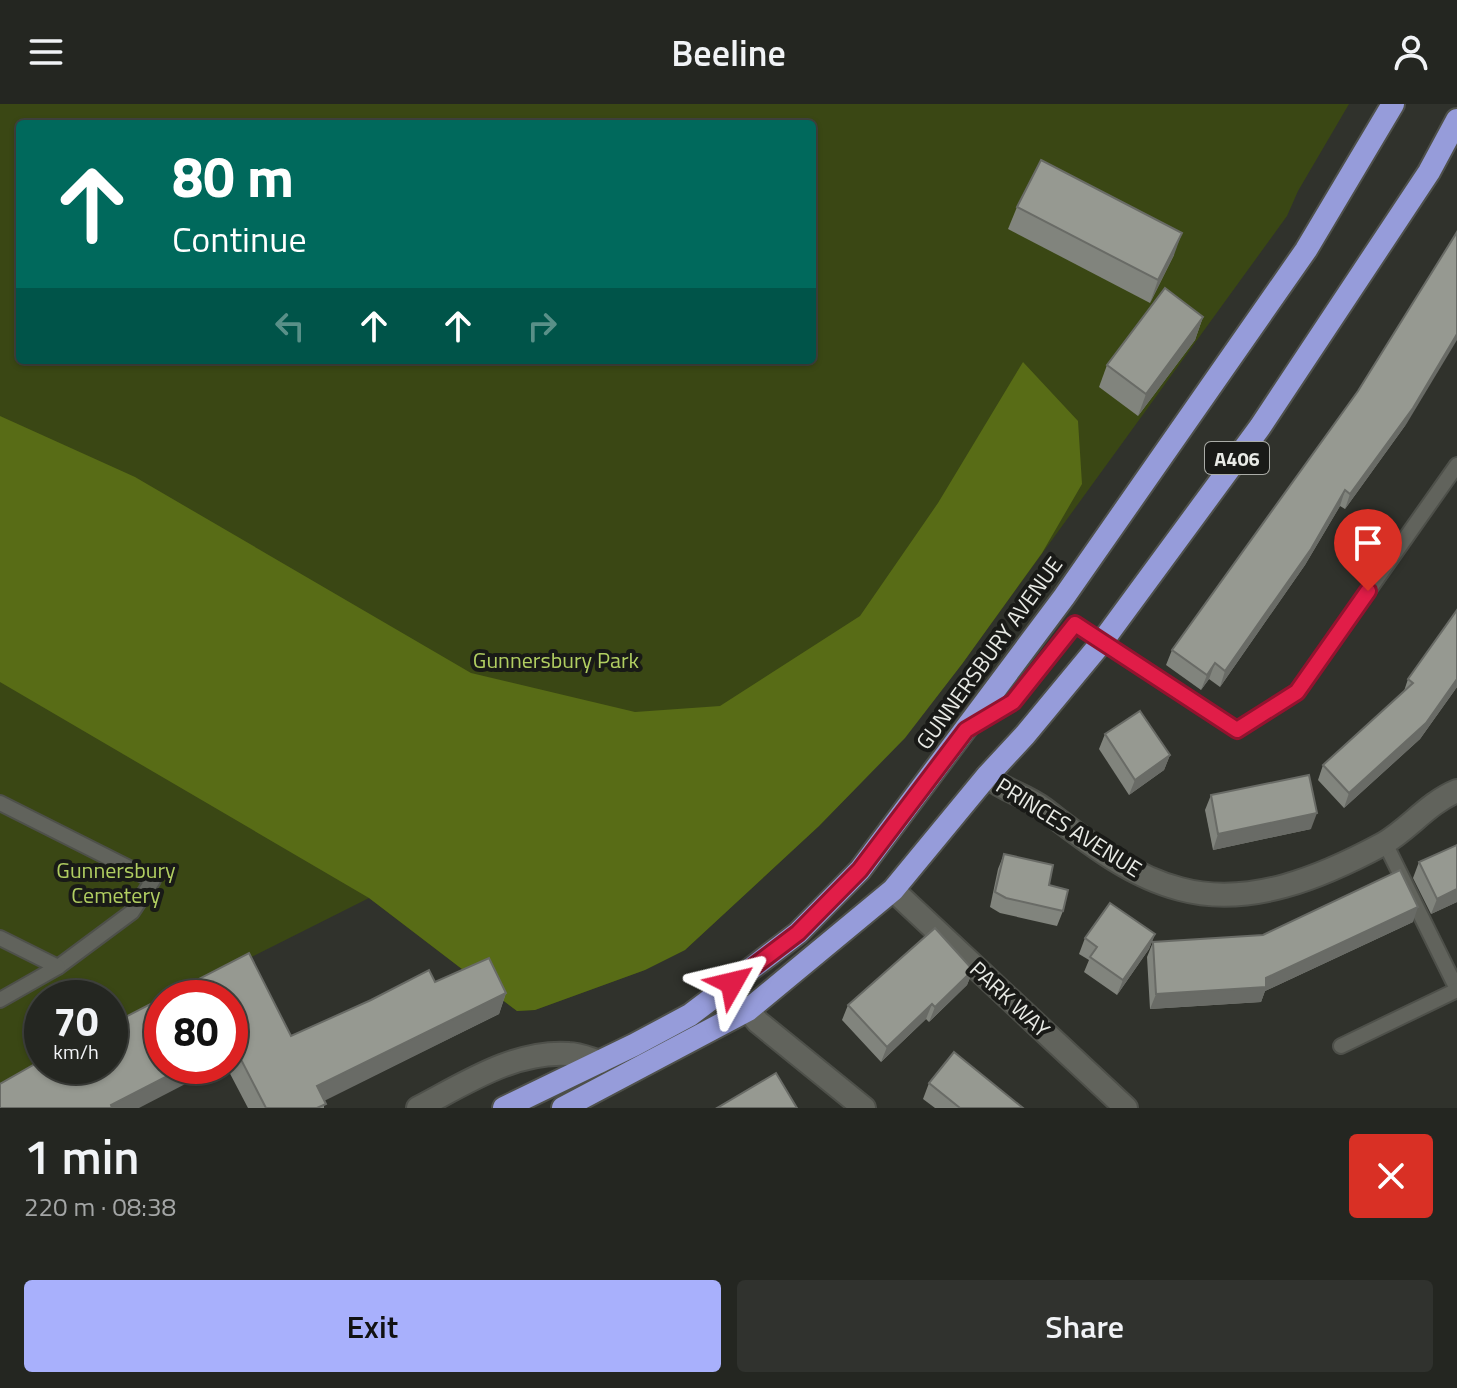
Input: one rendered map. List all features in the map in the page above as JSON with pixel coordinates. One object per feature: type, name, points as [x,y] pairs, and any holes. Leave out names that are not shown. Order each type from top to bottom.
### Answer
[{"type":"highway","name":"GUNNERSBURY AVENUE","points":[[504,1108],[690,1015],[798,933],[860,870],[1064,597],[1306,250],[1393,104]]},
{"type":"highway","name":"A406","points":[[564,1108],[748,1010],[893,890],[1102,642],[1260,427],[1429,172],[1457,120]]},
{"type":"street","name":"PRINCES AVENUE","points":[[987,776],[1002,788],[1026,796],[1114,858],[1149,878],[1179,889],[1212,895],[1258,893],[1296,883],[1385,843],[1453,790]]},
{"type":"street","name":"PARK WAY","points":[[893,890],[1126,1108]]},
{"type":"street","points":[[748,1010],[758,1022],[864,1108]]},
{"type":"street","points":[[418,1108],[492,1069],[538,1055],[572,1054],[600,1062]]},
{"type":"lane","points":[[966,730],[1013,702],[1075,624],[1237,730],[1297,692],[1457,465]]},
{"type":"lane","points":[[0,803],[153,880],[132,912],[58,967],[0,1000]]},
{"type":"lane","points":[[1341,1046],[1457,989],[1385,843]]},
{"type":"lane","points":[[0,938],[58,967]]},
{"type":"green space","name":"Gunnersbury Park","points":[[0,104],[1349,104],[1298,191],[1287,216],[962,664],[905,737],[819,826],[685,950],[645,970],[535,1010],[517,1011],[369,898],[206,980],[144,980],[144,1008],[128,1018],[128,980],[24,980],[24,1071],[0,1084]]},
{"type":"green space","points":[[1023,362],[1078,421],[1082,484],[1042,553],[962,664],[905,738],[819,826],[685,950],[645,970],[535,1010],[517,1011],[369,898],[0,682],[0,416],[135,477],[471,673],[635,712],[720,706],[860,616],[938,503]]},
{"type":"building","points":[[1041,160],[1182,233],[1158,280],[1017,207]]},
{"type":"building","points":[[1457,232],[1457,334],[1413,408],[1350,494],[1345,490],[1311,549],[1225,671],[1215,663],[1207,675],[1172,650],[1358,391]]},
{"type":"building","points":[[1165,288],[1203,317],[1146,394],[1107,365]]},
{"type":"building","points":[[1457,610],[1457,679],[1426,723],[1349,793],[1323,765],[1413,683],[1408,679]]},
{"type":"building","points":[[1140,711],[1170,755],[1135,780],[1105,734]]},
{"type":"building","points":[[1309,775],[1317,813],[1218,834],[1211,795]]},
{"type":"building","points":[[1457,845],[1457,889],[1437,899],[1419,862]]},
{"type":"building","points":[[1004,854],[1053,865],[1049,885],[1068,890],[1063,911],[1006,898],[995,892]]},
{"type":"building","points":[[1400,870],[1418,907],[1266,978],[1266,987],[1156,994],[1153,942],[1263,935]]},
{"type":"building","points":[[1110,903],[1155,934],[1123,980],[1090,957],[1097,947],[1085,938]]},
{"type":"building","points":[[935,928],[973,970],[887,1047],[848,1005]]},
{"type":"building","points":[[249,953],[291,1036],[429,970],[435,982],[489,958],[506,993],[317,1086],[326,1104],[317,1108],[266,1108],[248,1073],[248,980],[197,980]]},
{"type":"building","points":[[144,1007],[144,1084],[152,1084],[111,1105],[112,1108],[0,1108],[0,1084],[24,1070],[24,1084],[128,1084],[128,1016]]},
{"type":"building","points":[[954,1052],[1023,1108],[960,1108],[929,1083]]},
{"type":"building","points":[[776,1073],[797,1108],[717,1108]]},
{"type":"route","points":[[732,983],[798,933],[860,870],[966,730],[1013,702],[1075,624],[1237,730],[1297,692],[1368,591]]},
{"type":"park label","name":"Gunnersbury Cemetery","points":[[116,882]]}]
